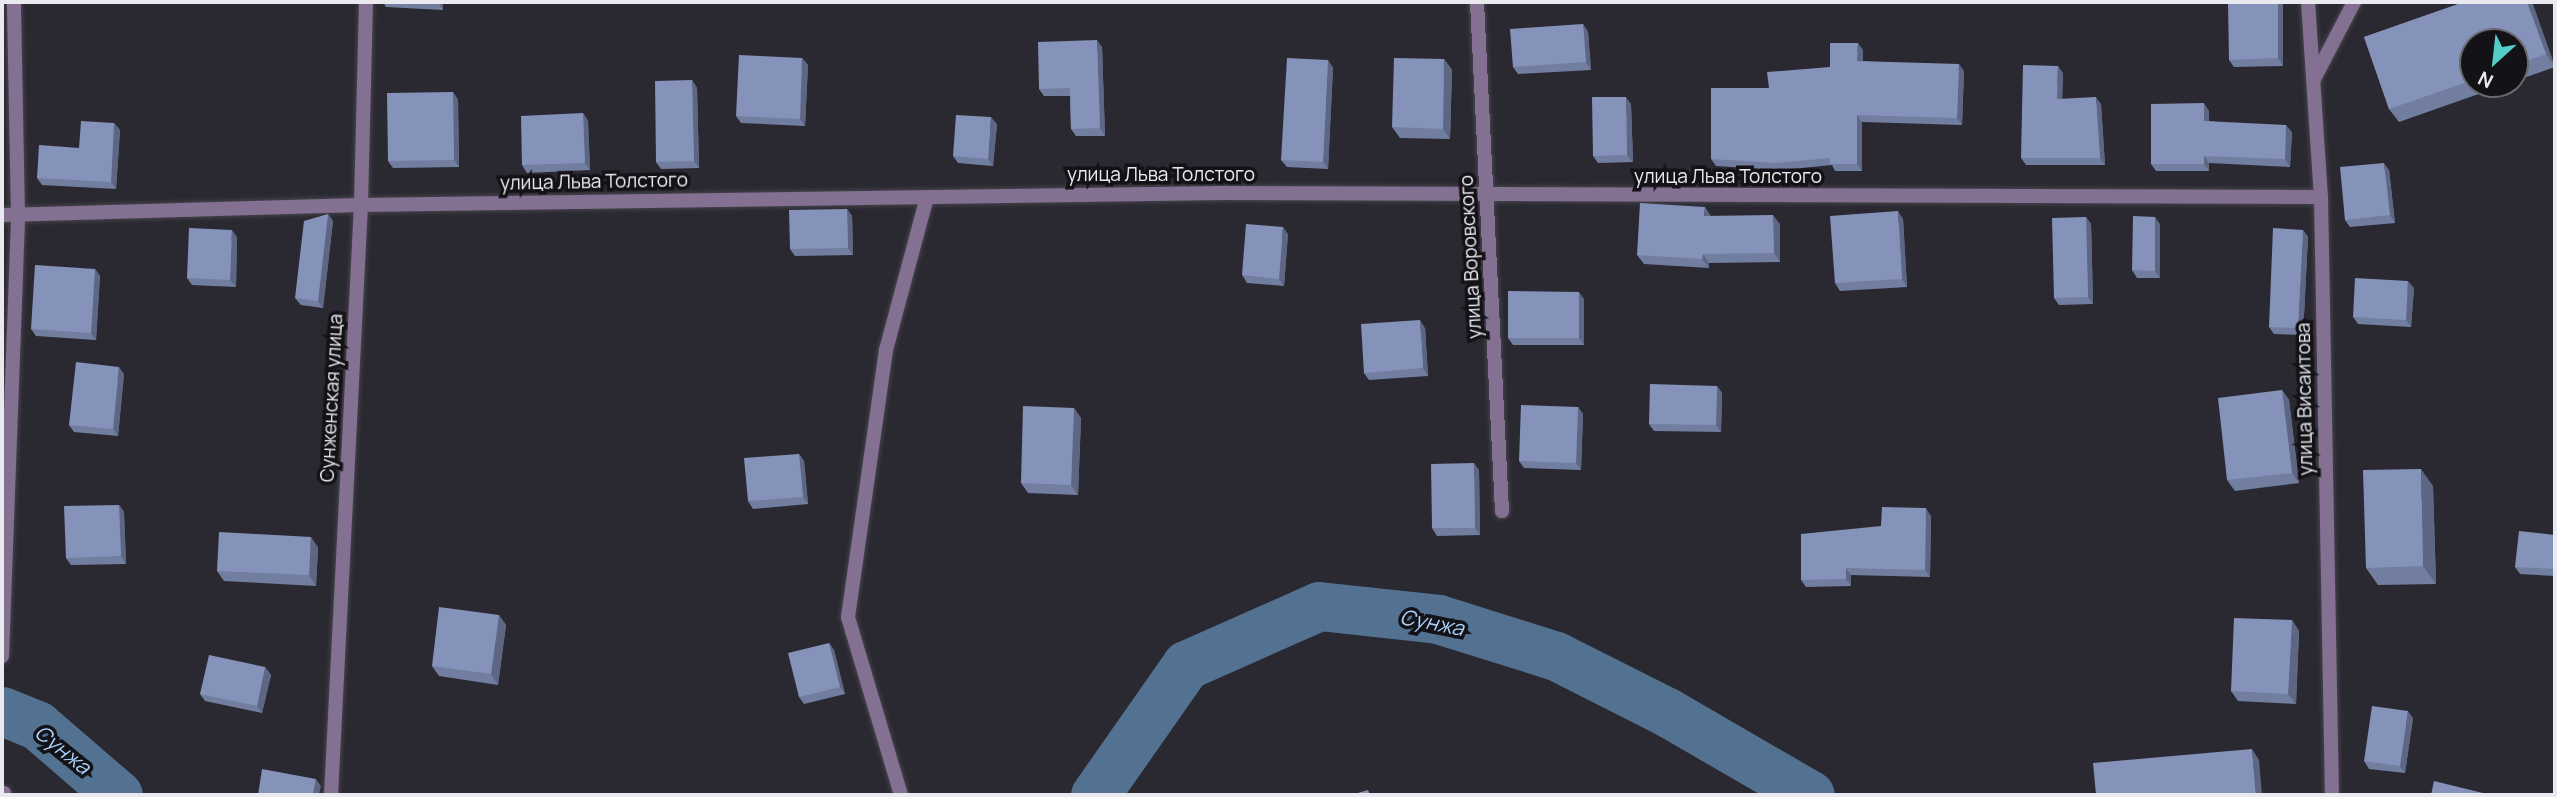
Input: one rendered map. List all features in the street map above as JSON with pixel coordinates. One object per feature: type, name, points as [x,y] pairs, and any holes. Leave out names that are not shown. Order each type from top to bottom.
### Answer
[{"type":"street","points":[[2,656],[18,216],[14,2]]},
{"type":"street","name":"Сунженская улица","points":[[331,795],[361,205],[366,2]]},
{"type":"street","name":"улица Воровского","points":[[1478,2],[1502,511]]},
{"type":"street","name":"улица Висаитова","points":[[2308,2],[2321,197],[2332,795]]},
{"type":"street","points":[[2313,80],[2354,2]]},
{"type":"street","points":[[901,795],[848,617],[886,350],[927,197]]},
{"type":"street","name":"улица Льва Толстого","points":[[2,215],[361,205],[927,197],[2321,197]]},
{"type":"building","points":[[2278,2],[2278,58],[2229,60],[2228,3]]},
{"type":"building","points":[[2464,2],[2527,2],[2546,54],[2529,60],[2529,28],[2459,28],[2459,85],[2389,109],[2364,37]]},
{"type":"building","points":[[1583,24],[1586,62],[1513,67],[1510,29]]},
{"type":"building","points":[[1097,40],[1100,128],[1071,129],[1070,88],[1039,89],[1038,42]]},
{"type":"building","points":[[1830,43],[1858,43],[1857,61],[1959,64],[1957,118],[1857,115],[1857,164],[1830,164],[1830,158],[1776,163],[1711,159],[1711,88],[1769,88],[1767,72],[1830,67]]},
{"type":"building","points":[[739,55],[802,58],[800,119],[736,116]]},
{"type":"building","points":[[1287,58],[1328,60],[1323,162],[1281,160]]},
{"type":"building","points":[[1394,58],[1444,59],[1443,129],[1392,127]]},
{"type":"building","points":[[2023,65],[2058,66],[2057,99],[2096,97],[2100,158],[2021,158]]},
{"type":"building","points":[[692,80],[694,161],[656,162],[655,81]]},
{"type":"building","points":[[453,92],[454,160],[388,161],[387,93]]},
{"type":"building","points":[[1592,97],[1626,97],[1627,155],[1593,156]]},
{"type":"building","points":[[2204,103],[2204,121],[2286,125],[2285,159],[2204,156],[2204,164],[2151,164],[2151,104]]},
{"type":"building","points":[[583,113],[585,163],[522,165],[521,116]]},
{"type":"building","points":[[956,115],[991,117],[988,159],[953,156]]},
{"type":"building","points":[[81,121],[114,123],[111,182],[37,178],[39,145],[79,148]]},
{"type":"building","points":[[2384,163],[2390,215],[2345,220],[2340,167]]},
{"type":"building","points":[[1640,203],[1705,207],[1704,216],[1773,215],[1774,253],[1703,254],[1702,259],[1637,255]]},
{"type":"building","points":[[847,209],[848,248],[790,249],[789,210]]},
{"type":"building","points":[[1898,211],[1902,279],[1835,283],[1830,216]]},
{"type":"building","points":[[328,214],[318,301],[295,298],[304,221]]},
{"type":"building","points":[[2133,216],[2155,217],[2155,271],[2132,270]]},
{"type":"building","points":[[2086,217],[2088,297],[2054,298],[2052,218]]},
{"type":"building","points":[[1246,224],[1283,227],[1279,279],[1242,275]]},
{"type":"building","points":[[189,228],[232,230],[230,280],[187,278]]},
{"type":"building","points":[[2273,228],[2303,230],[2298,328],[2269,327]]},
{"type":"building","points":[[35,265],[95,269],[91,333],[31,329]]},
{"type":"building","points":[[2355,278],[2408,281],[2406,320],[2353,317]]},
{"type":"building","points":[[1508,291],[1579,292],[1579,338],[1508,338]]},
{"type":"building","points":[[1420,320],[1423,368],[1364,373],[1361,324]]},
{"type":"building","points":[[76,362],[119,367],[113,429],[69,425]]},
{"type":"building","points":[[1650,384],[1717,386],[1716,425],[1649,424]]},
{"type":"building","points":[[2282,390],[2292,473],[2227,480],[2218,398]]},
{"type":"building","points":[[1521,405],[1578,407],[1576,463],[1519,461]]},
{"type":"building","points":[[1023,406],[1074,408],[1071,485],[1021,483]]},
{"type":"building","points":[[799,454],[803,497],[748,501],[744,458]]},
{"type":"building","points":[[1474,463],[1475,528],[1432,528],[1431,464]]},
{"type":"building","points":[[2421,469],[2423,566],[2366,568],[2363,470]]},
{"type":"building","points":[[119,505],[121,556],[66,558],[64,506]]},
{"type":"building","points":[[1882,507],[1926,508],[1925,570],[1846,568],[1846,579],[1801,580],[1801,534],[1881,526]]},
{"type":"building","points":[[2519,531],[2555,535],[2555,569],[2515,567]]},
{"type":"building","points":[[219,532],[311,537],[309,575],[217,571]]},
{"type":"building","points":[[439,607],[499,615],[491,674],[432,666]]},
{"type":"building","points":[[2234,618],[2292,620],[2288,694],[2231,691]]},
{"type":"building","points":[[829,643],[840,687],[799,697],[788,653]]},
{"type":"building","points":[[209,655],[265,667],[257,706],[200,694]]},
{"type":"building","points":[[2372,706],[2408,711],[2400,766],[2364,761]]},
{"type":"building","points":[[2252,749],[2256,795],[2096,795],[2093,763]]},
{"type":"building","points":[[262,769],[316,779],[313,795],[258,795]]},
{"type":"building","points":[[2434,781],[2491,795],[2431,795]]},
{"type":"building","points":[[1368,790],[1370,795],[1351,795]]},
{"type":"waterway","name":"Сунжа","points":[[1095,795],[1186,665],[1319,606],[1438,619],[1556,656],[1667,712],[1810,795]]},
{"type":"waterway","name":"Сунжа","points":[[2,711],[37,725],[118,795]]}]
